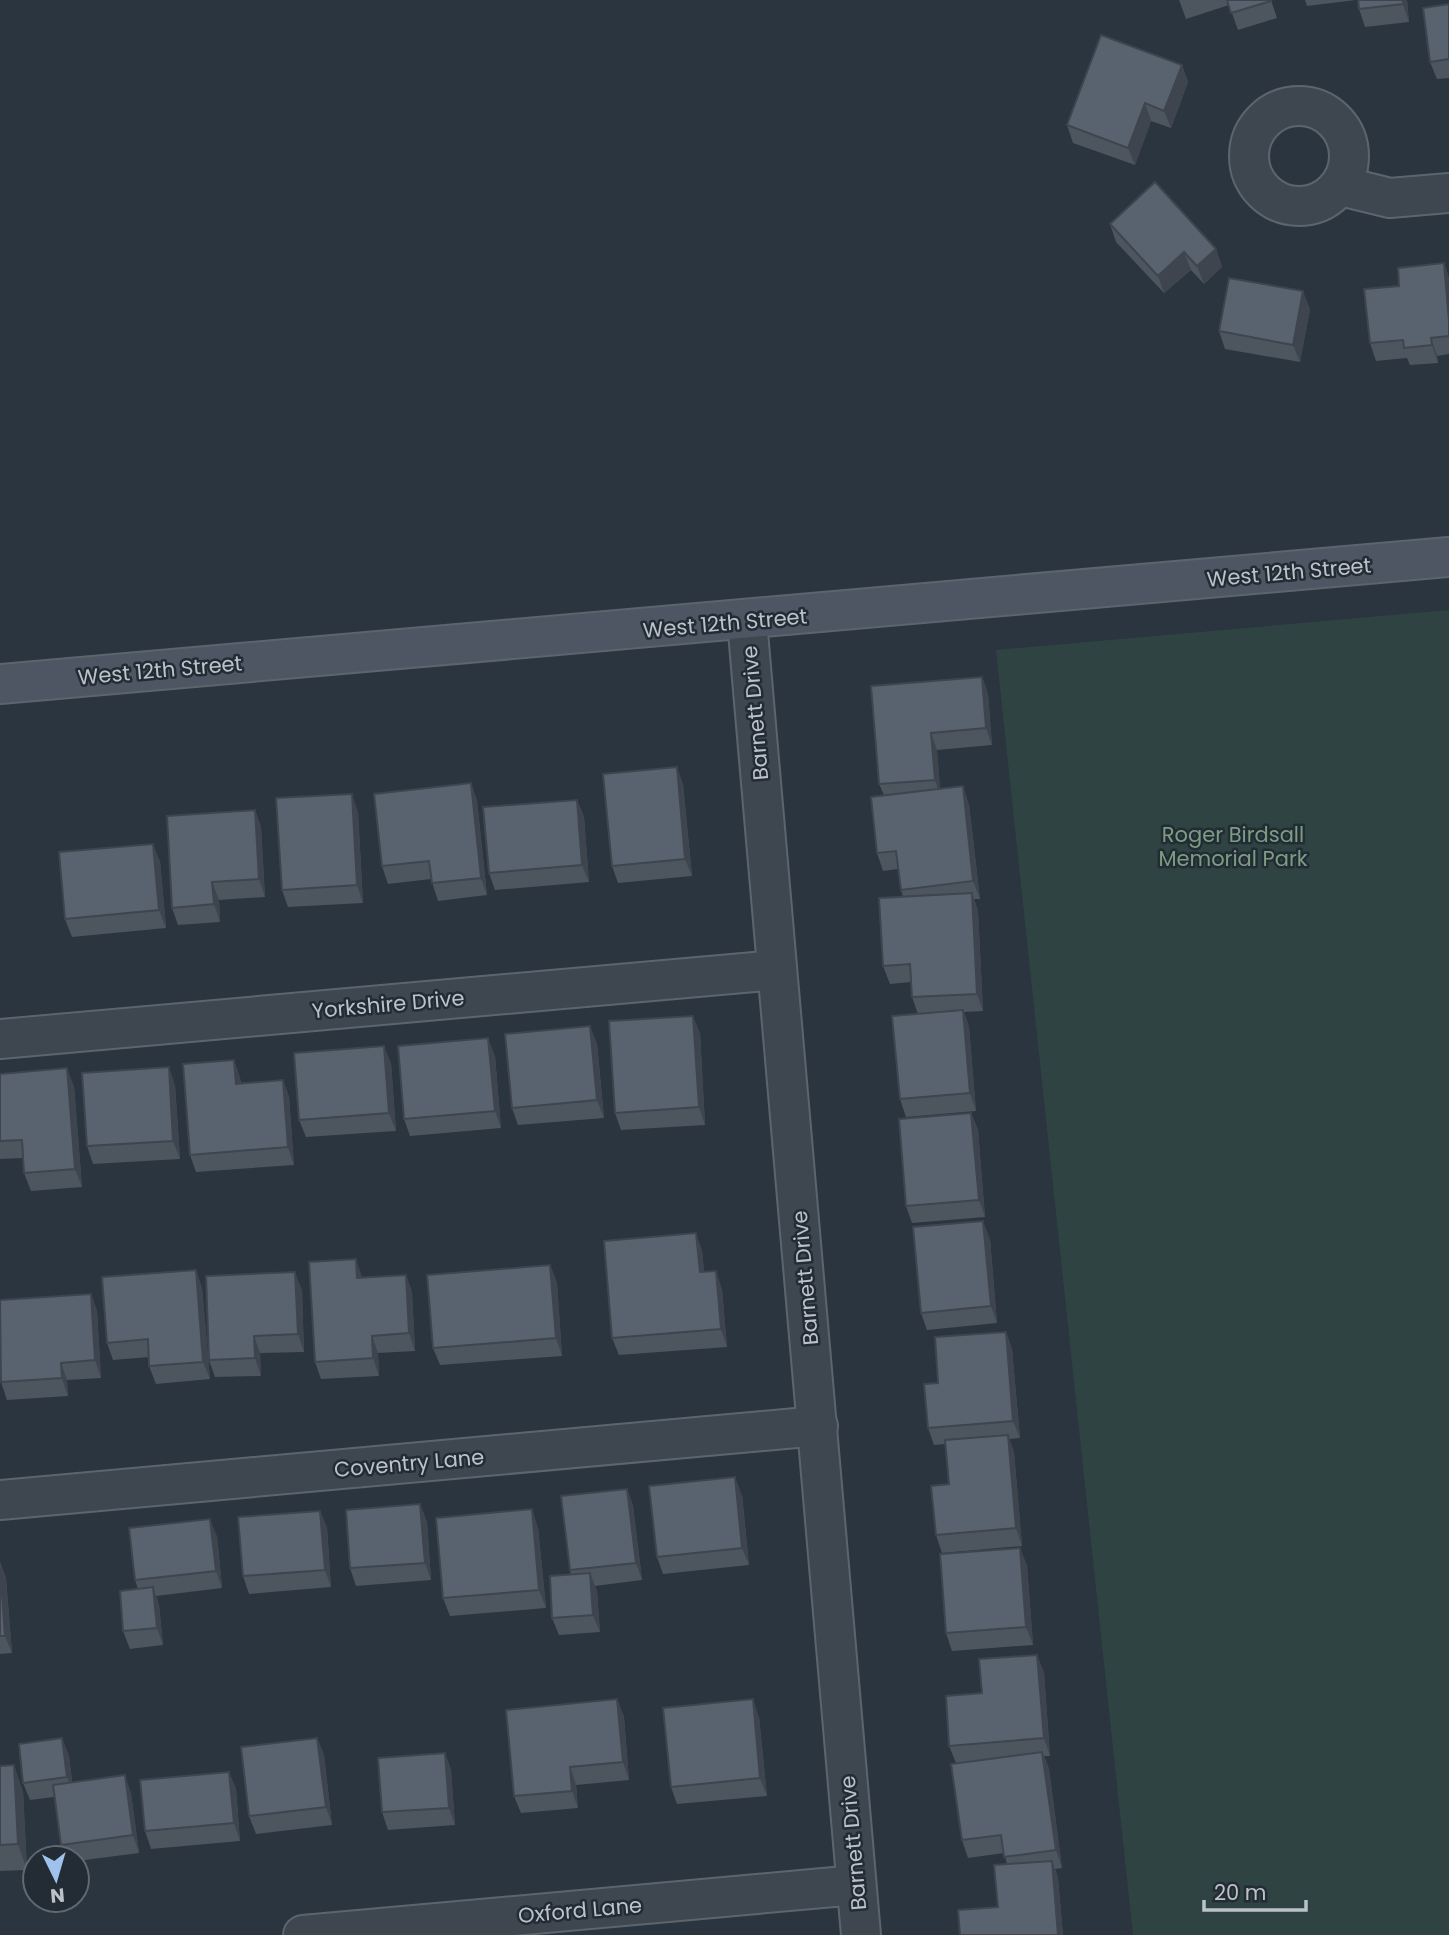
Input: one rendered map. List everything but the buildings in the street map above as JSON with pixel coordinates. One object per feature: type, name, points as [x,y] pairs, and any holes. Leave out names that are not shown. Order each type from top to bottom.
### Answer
[{"type":"main road","name":"West 12th Street","points":[[0,684],[747,621],[1449,557]]},
{"type":"street","points":[[1341,186],[1390,198],[1449,193]]},
{"type":"street","name":"Barnett Drive","points":[[747,621],[860,1935]]},
{"type":"street","name":"Yorkshire Drive","points":[[0,1039],[776,970]]},
{"type":"street","name":"Coventry Lane","points":[[0,1500],[818,1426]]},
{"type":"street","name":"Oxford Lane","points":[[303,1935],[856,1885]]},
{"type":"green space","name":"Roger Birdsall Memorial Park","points":[[1449,610],[1449,1935],[1133,1935],[996,650]]}]
